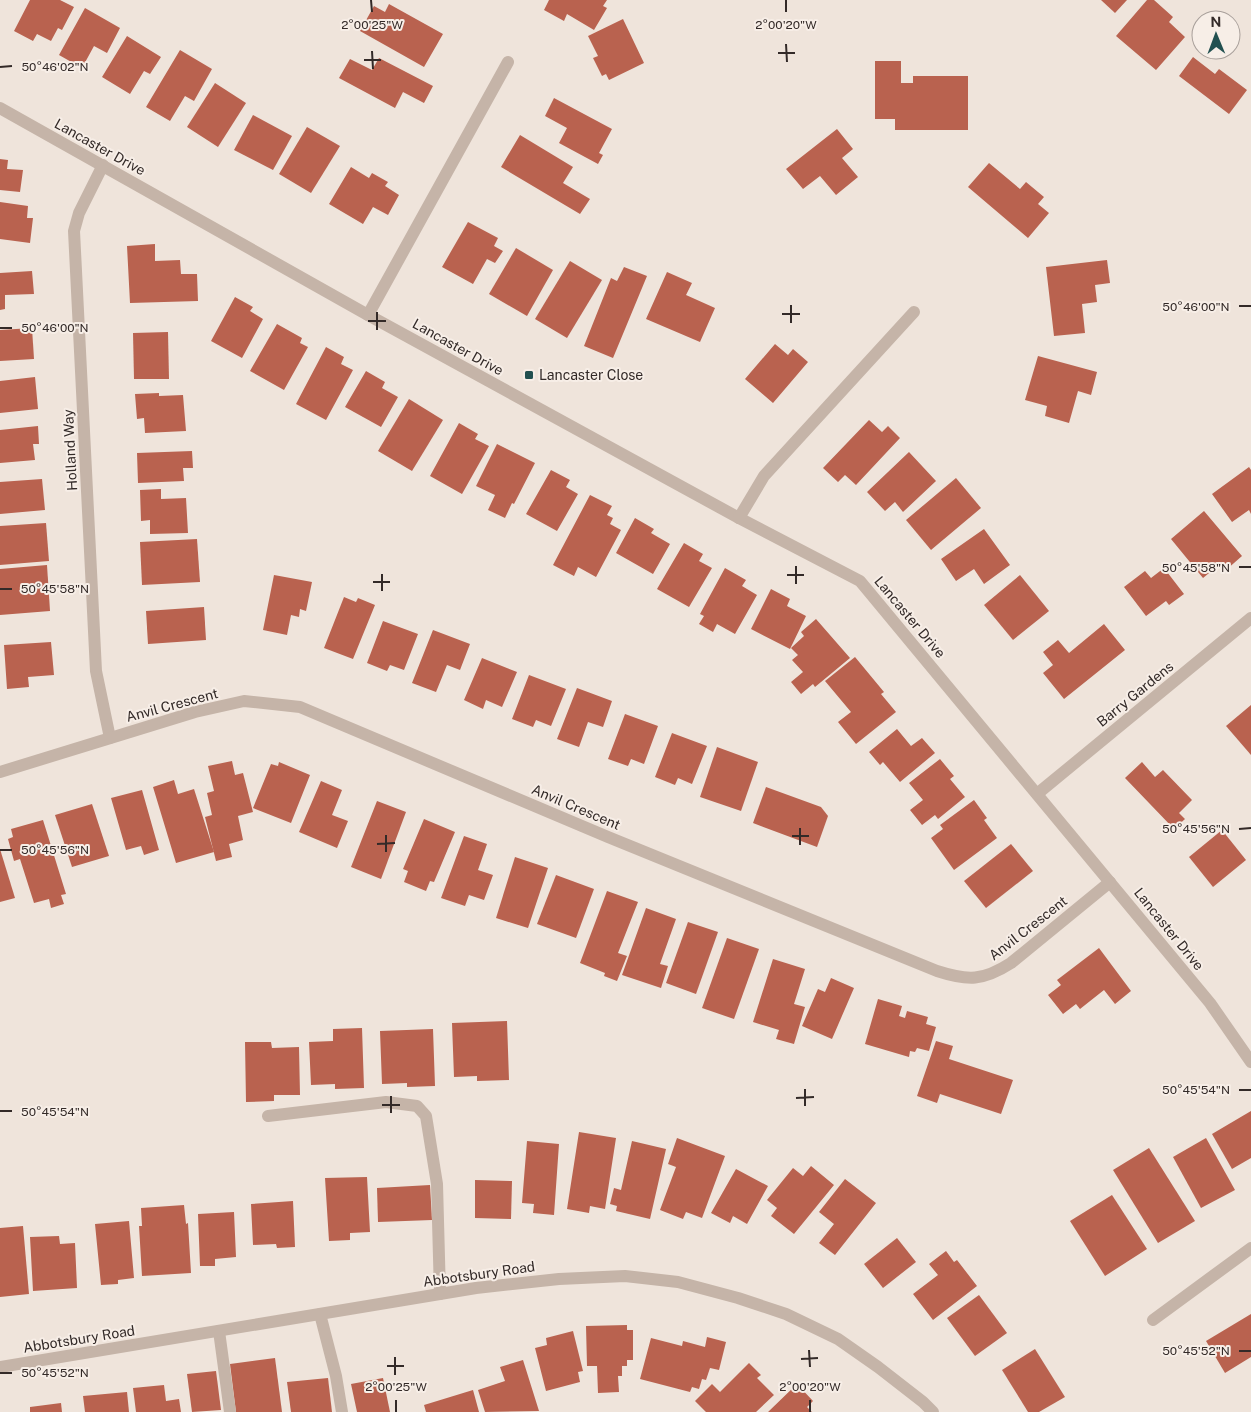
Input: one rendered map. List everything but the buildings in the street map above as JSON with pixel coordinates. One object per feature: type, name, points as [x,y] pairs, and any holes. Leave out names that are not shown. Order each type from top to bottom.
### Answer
[{"type":"street","points":[[368,315],[508,62]]},
{"type":"street","name":"Lancaster Drive","points":[[0,108],[368,315],[738,518],[860,581],[1210,1003],[1251,1062]]},
{"type":"street","name":"Holland Way","points":[[102,166],[79,213],[74,231],[96,671],[110,738]]},
{"type":"street","points":[[738,518],[764,476],[914,312]]},
{"type":"street","name":"Barry Gardens","points":[[1037,794],[1251,618]]},
{"type":"street","name":"Anvil Crescent","points":[[0,772],[195,712],[244,701],[300,708],[937,972],[956,977],[976,979],[996,973],[1011,963],[1110,882]]},
{"type":"street","points":[[268,1116],[386,1102],[417,1106],[426,1116],[437,1184],[440,1294]]},
{"type":"street","points":[[1153,1320],[1251,1248]]},
{"type":"street","name":"Abbotsbury Road","points":[[0,1367],[440,1294],[559,1279],[625,1276],[678,1282],[778,1311],[838,1339],[878,1367],[923,1402],[932,1412]]},
{"type":"street","points":[[320,1314],[336,1376],[342,1412]]},
{"type":"street","points":[[219,1331],[230,1412]]},
{"type":"place","name":"Lancaster Close","points":[[529,375]]}]
